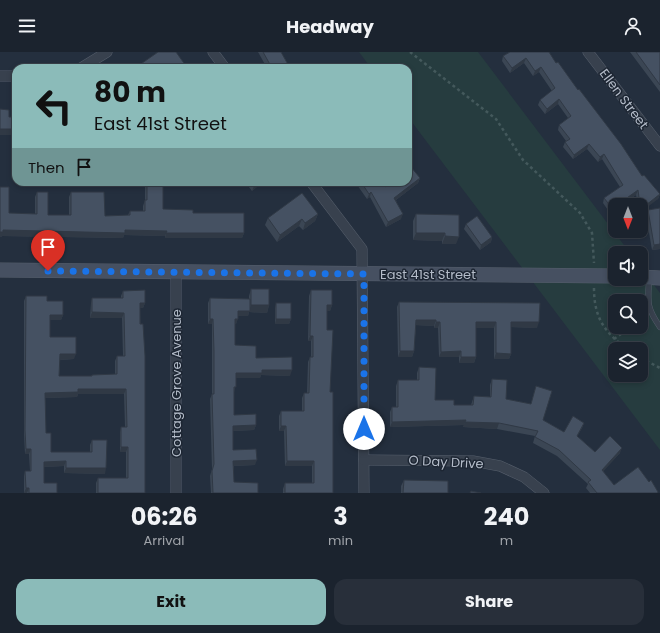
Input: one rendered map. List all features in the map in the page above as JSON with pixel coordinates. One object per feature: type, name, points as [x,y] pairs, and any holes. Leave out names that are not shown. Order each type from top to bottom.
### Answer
[{"type":"street","points":[[88,64],[107,52]]},
{"type":"street","points":[[213,52],[222,64]]},
{"type":"street","name":"Ellen Street","points":[[588,52],[660,146]]},
{"type":"street","points":[[0,76],[12,76]]},
{"type":"street","points":[[314,186],[362,249],[364,274],[364,493]]},
{"type":"street","name":"East 41st Street","points":[[0,270],[176,273],[608,276]]},
{"type":"street","name":"Cottage Grove Avenue","points":[[176,273],[176,493]]},
{"type":"street","name":"O Day Drive","points":[[364,460],[480,462],[500,466],[524,477],[544,493]]},
{"type":"lane","points":[[650,278],[648,306],[651,314],[660,326]]},
{"type":"path","points":[[410,52],[496,119],[523,160],[580,213],[592,234],[594,263]]},
{"type":"path","points":[[594,283],[595,305],[602,326],[618,342]]},
{"type":"path","points":[[614,339],[621,334]]},
{"type":"path","points":[[648,362],[660,368]]},
{"type":"green space","points":[[359,52],[478,52],[608,224],[608,238],[619,238],[625,246],[608,246],[608,286],[648,286],[648,277],[660,293],[660,450],[609,382],[648,382],[648,342],[608,342],[608,381],[412,122],[412,64],[368,64]]},
{"type":"building","points":[[158,52],[176,52],[185,64],[141,64]]},
{"type":"building","points":[[263,52],[281,52],[288,64],[270,64]]},
{"type":"building","points":[[510,52],[549,52],[556,63],[558,62],[621,144],[642,176],[644,175],[660,194],[648,203],[648,198],[639,198],[638,190],[627,198],[608,198],[608,203],[604,198],[623,185],[604,154],[600,157],[589,144],[574,155],[565,142],[570,139],[559,125],[571,116],[559,99],[547,109],[540,100],[555,88],[541,67],[535,71],[526,58],[512,68],[503,56]]},
{"type":"building","points":[[636,52],[660,52],[660,85]]},
{"type":"building","points":[[0,109],[9,110],[9,117],[12,117],[12,129],[0,129]]},
{"type":"building","points":[[412,168],[420,178],[412,184]]},
{"type":"building","points":[[147,186],[163,186],[163,209],[193,210],[193,213],[244,213],[244,233],[166,233],[167,231],[125,230],[125,233],[3,230],[3,232],[0,232],[0,187],[9,187],[9,213],[37,214],[37,192],[48,192],[48,215],[71,215],[71,192],[104,192],[105,216],[130,215],[130,211],[145,211],[145,200],[147,200]]},
{"type":"building","points":[[364,186],[410,186],[394,198],[403,214],[388,222],[371,192],[369,194]]},
{"type":"building","points":[[302,193],[318,214],[305,223],[302,219],[280,235],[268,218]]},
{"type":"building","points":[[660,208],[660,244],[654,245],[648,210]]},
{"type":"building","points":[[416,214],[459,215],[459,237],[445,236],[445,233],[416,233]]},
{"type":"building","points":[[477,216],[492,237],[481,245],[466,224]]},
{"type":"building","points":[[251,289],[269,289],[269,305],[251,305]]},
{"type":"building","points":[[145,290],[145,303],[140,303],[140,324],[143,324],[145,356],[145,493],[98,493],[98,478],[128,478],[128,447],[121,447],[121,427],[127,427],[126,389],[78,389],[78,392],[45,393],[46,433],[51,433],[51,452],[92,452],[92,440],[107,440],[106,468],[66,468],[66,461],[44,462],[44,483],[57,483],[57,493],[29,493],[29,488],[26,488],[25,471],[31,471],[31,449],[26,449],[25,430],[26,296],[47,296],[47,301],[63,301],[63,315],[50,315],[50,337],[76,337],[76,354],[60,354],[59,376],[92,376],[117,374],[117,356],[125,356],[124,313],[92,312],[92,298],[123,298],[123,291]]},
{"type":"building","points":[[311,290],[332,290],[332,305],[327,305],[327,330],[333,330],[330,392],[333,392],[333,493],[285,493],[285,483],[314,483],[314,461],[287,461],[286,426],[281,426],[281,411],[304,411],[304,393],[309,393],[310,357],[313,357],[313,336],[310,336]]},
{"type":"building","points":[[210,298],[250,299],[250,311],[238,311],[238,319],[235,319],[235,345],[256,346],[256,358],[292,357],[292,370],[262,370],[262,373],[236,373],[236,387],[234,387],[234,415],[256,414],[256,425],[233,426],[233,450],[256,449],[257,460],[233,461],[234,482],[258,483],[258,493],[213,493],[212,471],[214,464],[212,394],[214,394],[214,351],[213,319],[210,319]]},
{"type":"building","points":[[399,302],[540,303],[539,322],[511,322],[511,354],[496,353],[496,322],[476,322],[476,357],[461,357],[461,351],[441,352],[440,322],[436,322],[436,320],[416,320],[414,351],[400,351]]},
{"type":"building","points":[[276,303],[291,303],[291,319],[276,319]]},
{"type":"building","points":[[419,367],[436,368],[435,400],[454,400],[454,405],[473,405],[474,396],[491,397],[492,379],[507,380],[506,399],[531,404],[536,386],[552,391],[543,420],[564,432],[573,416],[584,423],[577,436],[595,452],[610,436],[622,448],[602,470],[614,485],[638,467],[649,482],[651,480],[658,492],[597,493],[588,482],[591,480],[559,450],[535,437],[538,431],[499,423],[465,422],[466,420],[392,422],[392,407],[398,407],[398,380],[419,380]]},
{"type":"building","points":[[404,480],[448,481],[448,493],[403,493]]},
{"type":"building","points":[[471,491],[481,493],[470,493]]},
{"type":"route","points":[[48,271],[364,274],[364,429]]}]
